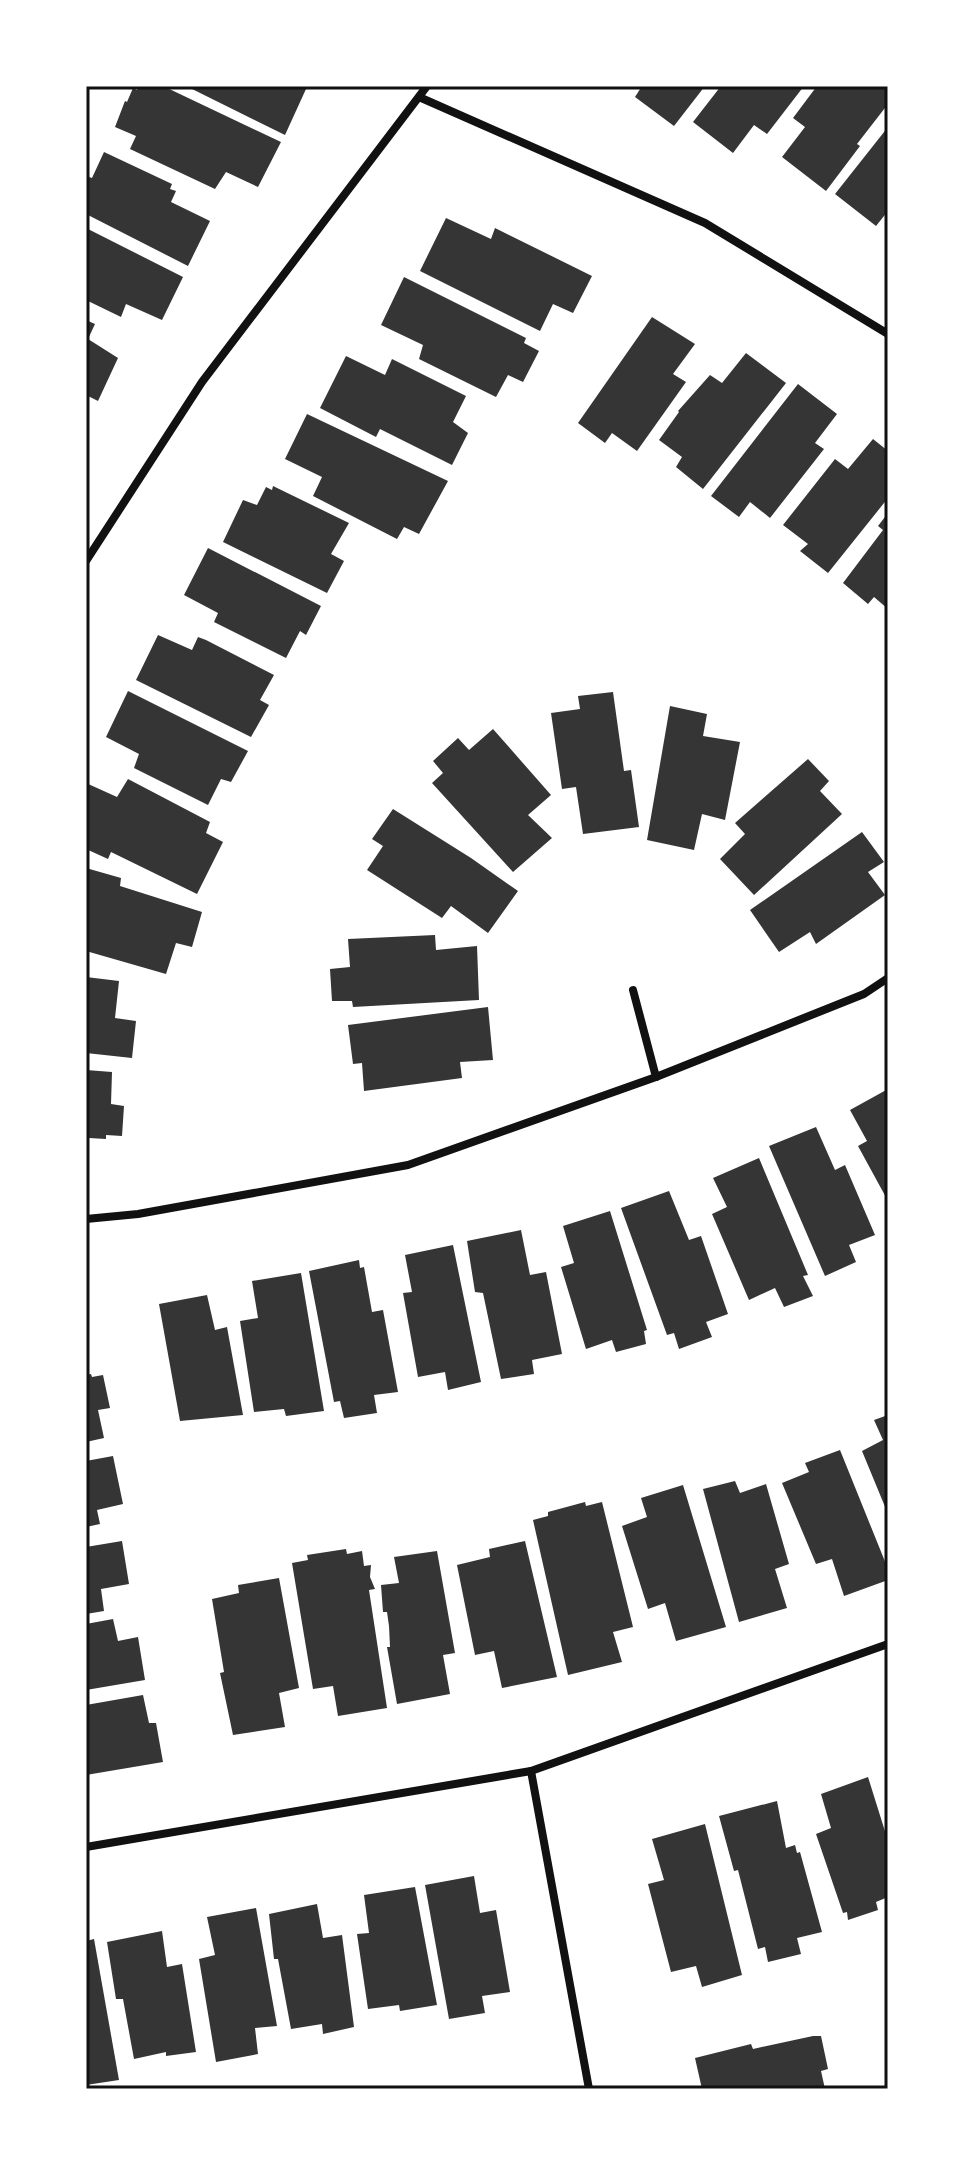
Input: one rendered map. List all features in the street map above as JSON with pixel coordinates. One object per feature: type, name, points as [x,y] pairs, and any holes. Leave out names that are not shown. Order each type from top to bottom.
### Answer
[{"type":"street","points":[[86,561],[202,382],[427,86]]},
{"type":"street","points":[[419,97],[705,223],[888,334]]},
{"type":"street","points":[[86,1219],[138,1214],[408,1165],[656,1077],[864,994],[888,978]]},
{"type":"street","points":[[633,990],[656,1077]]},
{"type":"street","points":[[86,1847],[531,1771],[888,1644]]},
{"type":"street","points":[[531,1771],[589,2089]]},
{"type":"building","points":[[139,86],[163,86],[281,142],[258,187],[226,172],[215,189],[130,149],[136,136],[115,127],[125,101],[133,88],[137,90]]},
{"type":"building","points":[[186,86],[295,86],[306,89],[285,135]]},
{"type":"building","points":[[642,86],[705,86],[674,126],[635,97]]},
{"type":"building","points":[[721,86],[804,86],[767,134],[754,125],[733,153],[693,122]]},
{"type":"building","points":[[817,86],[888,86],[888,104],[826,191],[782,157],[805,127],[793,118]]},
{"type":"building","points":[[888,127],[888,211],[876,226],[835,194]]},
{"type":"building","points":[[104,152],[172,184],[170,189],[176,191],[171,202],[210,221],[188,266],[86,214],[86,176],[92,178]]},
{"type":"building","points":[[446,218],[491,239],[495,228],[592,276],[573,313],[553,304],[540,331],[420,271]]},
{"type":"building","points":[[86,228],[183,277],[162,320],[126,304],[121,317],[86,300]]},
{"type":"building","points":[[404,277],[526,338],[524,343],[539,351],[523,382],[508,375],[496,397],[419,359],[423,345],[381,325]]},
{"type":"building","points":[[652,317],[695,344],[673,374],[686,382],[637,451],[612,433],[605,443],[578,423]]},
{"type":"building","points":[[86,320],[95,324],[88,339],[118,358],[98,401],[86,395]]},
{"type":"building","points":[[746,353],[786,383],[703,489],[676,467],[682,457],[659,440],[678,411],[710,375],[722,383]]},
{"type":"building","points":[[346,356],[385,375],[392,359],[466,396],[453,422],[468,433],[452,465],[380,429],[376,437],[320,408]]},
{"type":"building","points":[[798,384],[837,414],[815,443],[824,449],[770,518],[750,502],[739,517],[711,496]]},
{"type":"building","points":[[307,414],[448,481],[419,534],[404,527],[397,539],[313,496],[322,477],[285,459]]},
{"type":"building","points":[[873,439],[888,451],[888,498],[828,573],[800,551],[808,544],[783,525],[835,459],[848,469]]},
{"type":"building","points":[[273,486],[349,523],[331,554],[344,561],[327,593],[223,542],[243,500],[257,505],[266,487],[272,490]]},
{"type":"building","points":[[888,513],[888,609],[874,597],[868,604],[843,583],[883,530],[878,526]]},
{"type":"building","points":[[208,548],[321,606],[306,635],[300,631],[286,658],[214,622],[218,613],[184,595]]},
{"type":"building","points":[[158,635],[192,650],[198,637],[274,675],[260,700],[269,705],[251,737],[136,680]]},
{"type":"building","points":[[128,691],[248,751],[231,782],[221,779],[208,805],[134,768],[139,754],[106,737]]},
{"type":"building","points":[[613,692],[624,771],[631,770],[639,827],[583,834],[576,787],[562,789],[551,713],[580,709],[578,696]]},
{"type":"building","points":[[670,706],[707,714],[703,736],[740,742],[725,820],[702,814],[694,850],[647,840]]},
{"type":"building","points":[[493,729],[551,795],[528,815],[552,838],[513,872],[432,783],[443,773],[433,761],[458,738],[469,750]]},
{"type":"building","points":[[808,759],[829,781],[820,791],[842,814],[754,895],[720,859],[745,834],[735,823]]},
{"type":"building","points":[[128,779],[210,822],[206,833],[223,842],[197,894],[111,852],[108,859],[86,849],[86,783],[117,797]]},
{"type":"building","points":[[393,809],[518,891],[488,933],[451,906],[442,918],[367,870],[383,846],[372,839]]},
{"type":"building","points":[[862,832],[884,862],[868,872],[885,895],[816,944],[810,932],[779,952],[750,910]]},
{"type":"building","points":[[86,868],[121,878],[120,886],[202,912],[192,947],[176,943],[166,974],[86,951]]},
{"type":"building","points":[[435,935],[436,950],[477,946],[479,1000],[353,1007],[352,1001],[332,1001],[330,969],[350,967],[348,939]]},
{"type":"building","points":[[86,977],[119,981],[115,1018],[136,1021],[132,1058],[86,1053]]},
{"type":"building","points":[[488,1007],[493,1060],[460,1062],[462,1078],[364,1091],[362,1063],[353,1064],[348,1025]]},
{"type":"building","points":[[86,1070],[112,1072],[111,1104],[124,1106],[122,1136],[106,1135],[106,1139],[89,1138],[86,1134]]},
{"type":"building","points":[[888,1089],[888,1201],[858,1146],[867,1141],[850,1110]]},
{"type":"building","points":[[816,1127],[835,1170],[845,1165],[875,1235],[849,1245],[856,1262],[825,1276],[769,1146]]},
{"type":"building","points":[[759,1158],[808,1275],[803,1276],[813,1296],[784,1307],[775,1288],[749,1300],[712,1214],[727,1207],[713,1178]]},
{"type":"building","points":[[669,1191],[689,1240],[701,1236],[728,1314],[706,1322],[712,1337],[679,1349],[674,1333],[667,1335],[621,1208]]},
{"type":"building","points":[[610,1211],[647,1330],[644,1331],[646,1344],[616,1352],[612,1340],[586,1349],[561,1267],[574,1263],[563,1226]]},
{"type":"building","points":[[521,1230],[530,1275],[546,1272],[562,1354],[532,1360],[534,1374],[501,1379],[483,1293],[475,1292],[467,1241]]},
{"type":"building","points":[[453,1245],[481,1382],[448,1390],[445,1372],[418,1377],[403,1293],[412,1292],[405,1255]]},
{"type":"building","points":[[359,1260],[360,1268],[364,1267],[372,1312],[383,1310],[398,1392],[374,1395],[377,1413],[344,1418],[340,1401],[334,1402],[309,1271]]},
{"type":"building","points":[[301,1273],[324,1411],[286,1416],[284,1409],[254,1412],[240,1321],[258,1318],[252,1281]]},
{"type":"building","points":[[207,1295],[215,1330],[227,1327],[243,1415],[180,1421],[159,1304]]},
{"type":"building","points":[[91,1374],[92,1377],[103,1375],[110,1408],[98,1410],[104,1438],[86,1442],[86,1375]]},
{"type":"building","points":[[888,1415],[888,1514],[862,1451],[883,1440],[874,1420]]},
{"type":"building","points":[[840,1450],[888,1569],[888,1580],[844,1596],[832,1559],[816,1564],[782,1483],[809,1472],[805,1463]]},
{"type":"building","points":[[113,1456],[123,1504],[97,1510],[100,1524],[86,1527],[86,1461]]},
{"type":"building","points":[[735,1481],[740,1493],[766,1484],[789,1564],[775,1569],[787,1608],[739,1622],[703,1489]]},
{"type":"building","points":[[683,1485],[726,1627],[676,1641],[665,1603],[648,1609],[622,1526],[647,1517],[641,1498]]},
{"type":"building","points":[[585,1502],[586,1506],[602,1502],[633,1627],[613,1632],[622,1662],[568,1675],[533,1520],[548,1516],[548,1512]]},
{"type":"building","points":[[122,1541],[129,1584],[101,1589],[104,1611],[86,1614],[86,1547]]},
{"type":"building","points":[[525,1541],[557,1677],[502,1688],[494,1651],[475,1655],[457,1565],[490,1557],[489,1549]]},
{"type":"building","points":[[346,1549],[347,1554],[362,1551],[364,1566],[371,1565],[370,1577],[375,1589],[369,1590],[387,1708],[338,1716],[333,1686],[313,1689],[292,1563],[308,1560],[307,1555]]},
{"type":"building","points":[[437,1551],[455,1653],[443,1655],[450,1694],[397,1704],[387,1647],[390,1647],[389,1626],[387,1612],[383,1612],[381,1585],[399,1583],[394,1557]]},
{"type":"building","points":[[279,1578],[299,1688],[279,1693],[285,1727],[233,1735],[220,1673],[224,1672],[212,1599],[239,1593],[238,1585]]},
{"type":"building","points":[[113,1619],[118,1641],[138,1637],[145,1680],[86,1690],[86,1624]]},
{"type":"building","points":[[143,1695],[149,1723],[156,1723],[163,1762],[86,1775],[86,1705]]},
{"type":"building","points":[[868,1777],[888,1841],[888,1897],[876,1902],[878,1910],[848,1920],[816,1834],[831,1828],[821,1794]]},
{"type":"building","points":[[777,1801],[786,1848],[795,1845],[797,1853],[800,1852],[822,1932],[797,1938],[801,1954],[768,1962],[765,1947],[758,1949],[738,1870],[734,1871],[719,1816]]},
{"type":"building","points":[[705,1824],[742,1975],[702,1987],[696,1966],[671,1972],[648,1884],[664,1880],[652,1839]]},
{"type":"building","points":[[474,1876],[480,1913],[496,1910],[510,1992],[482,1996],[485,2013],[449,2019],[425,1885]]},
{"type":"building","points":[[415,1887],[437,2005],[400,2011],[399,2005],[368,2009],[357,1934],[369,1933],[364,1895]]},
{"type":"building","points":[[317,1904],[323,1938],[342,1935],[354,2027],[323,2034],[322,2024],[291,2029],[278,1959],[274,1959],[269,1914]]},
{"type":"building","points":[[256,1908],[277,2026],[255,2028],[258,2054],[216,2062],[199,1959],[215,1955],[207,1917]]},
{"type":"building","points":[[162,1931],[167,1967],[182,1964],[196,2052],[166,2056],[166,2052],[134,2059],[123,1999],[116,1999],[107,1942]]},
{"type":"building","points":[[94,1939],[119,2080],[86,2085],[86,1941]]},
{"type":"building","points":[[821,2036],[828,2069],[821,2071],[825,2089],[702,2089],[695,2058],[751,2044],[753,2049]]}]
